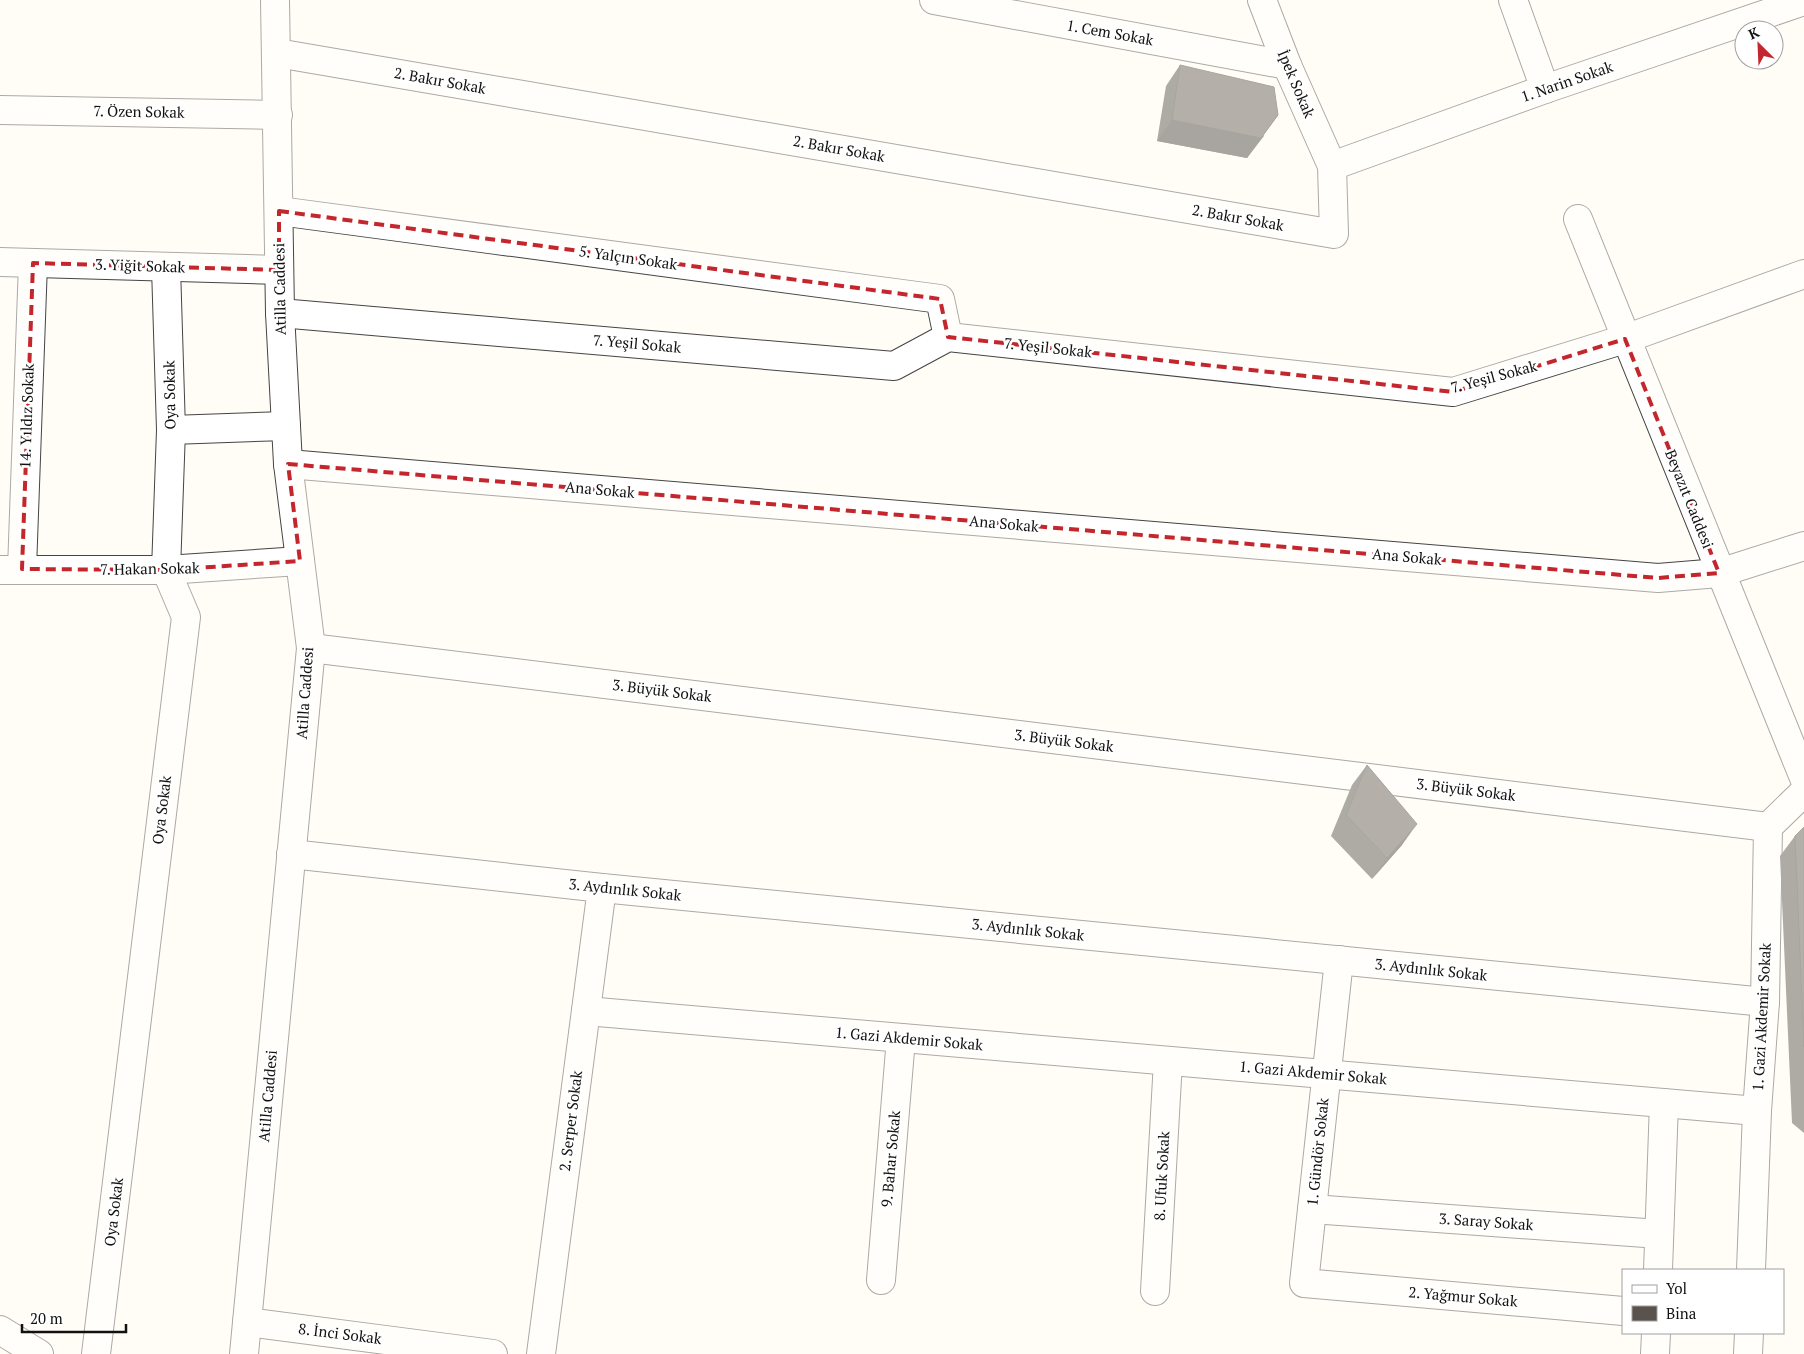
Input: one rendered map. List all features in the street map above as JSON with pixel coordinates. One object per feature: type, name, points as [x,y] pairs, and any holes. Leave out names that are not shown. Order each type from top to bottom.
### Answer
[{"type":"street","name":"Atilla Caddesi","points":[[244,1354],[310,648],[288,464],[280,314],[275,0]]},
{"type":"street","name":"1. Cem Sokak","points":[[934,0],[1287,65]]},
{"type":"street","name":"İpek Sokak","points":[[1262,0],[1287,65],[1332,166]]},
{"type":"street","points":[[1514,0],[1546,89]]},
{"type":"street","name":"1. Narin Sokak","points":[[1332,166],[1546,89],[1804,1]]},
{"type":"street","name":"2. Bakır Sokak","points":[[277,53],[1334,234],[1332,166]]},
{"type":"street","name":"7. Özen Sokak","points":[[0,110],[278,115]]},
{"type":"street","name":"5. Yalçın Sokak","points":[[279,211],[940,299],[948,337]]},
{"type":"street","name":"Beyazıt Caddesi","points":[[1578,220],[1719,573],[1804,778]]},
{"type":"street","name":"3. Yiğit Sokak","points":[[0,262],[279,270]]},
{"type":"street","name":"14. Yıldız Sokak","points":[[11,570],[32,263]]},
{"type":"street","name":"Oya Sokak","points":[[96,1354],[186,617],[166,570],[171,430],[166,267]]},
{"type":"street","name":"7. Yeşil Sokak","points":[[280,314],[894,366],[948,337],[1453,392],[1625,339],[1804,274]]},
{"type":"street","points":[[171,430],[286,426]]},
{"type":"street","name":"Ana Sokak","points":[[288,464],[1658,578],[1719,573],[1804,546]]},
{"type":"street","name":"7. Hakan Sokak","points":[[11,570],[166,570],[300,561]]},
{"type":"street","name":"3. Büyük Sokak","points":[[310,648],[1768,828]]},
{"type":"street","points":[[1768,828],[1804,792]]},
{"type":"street","name":"1. Gazi Akdemir Sokak","points":[[586,1011],[1757,1111],[1765,1002],[1768,828]]},
{"type":"street","name":"3. Aydınlık Sokak","points":[[291,854],[602,888],[1765,1002]]},
{"type":"street","name":"2. Serper Sokak","points":[[541,1354],[602,888]]},
{"type":"street","name":"1. Gündör Sokak","points":[[1304,1284],[1338,960]]},
{"type":"street","name":"9. Bahar Sokak","points":[[881,1280],[901,1038]]},
{"type":"street","name":"8. Ufuk Sokak","points":[[1155,1291],[1168,1061]]},
{"type":"street","points":[[1658,1269],[1664,1103]]},
{"type":"street","points":[[1751,1269],[1757,1111]]},
{"type":"street","name":"3. Saray Sokak","points":[[1312,1209],[1659,1234]]},
{"type":"street","name":"2. Yağmur Sokak","points":[[1304,1284],[1622,1311]]},
{"type":"street","name":"8. İnci Sokak","points":[[247,1322],[493,1354]]},
{"type":"street","points":[[0,1330],[39,1354]]},
{"type":"street","points":[[1655,1354],[1656,1334]]},
{"type":"street","points":[[1748,1354],[1749,1334]]},
{"type":"highlighted area","points":[[279,211],[940,299],[948,337],[1453,392],[1625,339],[1719,573],[1658,578],[288,464],[300,561],[166,570],[22,569],[33,263],[279,270]]},
{"type":"building","points":[[1180,65],[1274,87],[1278,115],[1261,138],[1172,120]]},
{"type":"building","points":[[1367,765],[1417,824],[1387,858],[1346,815]]},
{"type":"building","points":[[1804,827],[1804,1047],[1795,836]]}]
